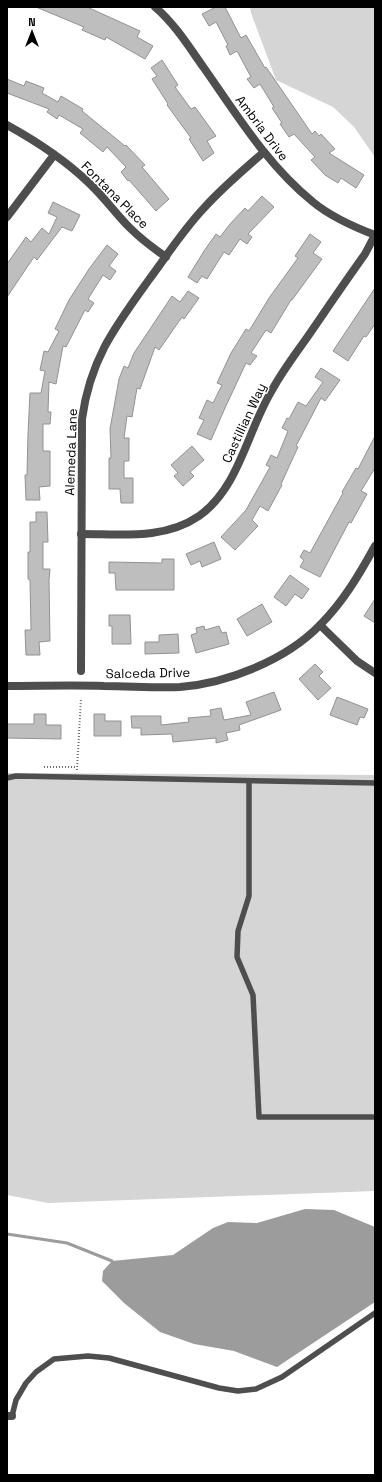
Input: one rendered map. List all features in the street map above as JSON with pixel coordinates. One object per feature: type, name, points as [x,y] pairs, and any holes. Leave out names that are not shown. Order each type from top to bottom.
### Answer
[{"type":"street","name":"Ambria Drive","points":[[155,7],[178,32],[264,152],[286,179],[314,203],[349,225],[375,235]]},
{"type":"street","name":"Fontana Place","points":[[7,125],[54,154],[90,184],[130,228],[145,242],[166,257]]},
{"type":"street","name":"Alemeda Lane","points":[[81,671],[82,419],[84,401],[90,380],[98,360],[116,325],[202,209],[264,152]]},
{"type":"street","points":[[7,217],[54,154]]},
{"type":"street","name":"Castillian Way","points":[[81,534],[151,534],[182,525],[199,516],[213,503],[224,490],[233,475],[252,429],[270,392],[365,254],[375,235]]},
{"type":"street","name":"Salceda Drive","points":[[7,686],[180,687],[226,679],[266,662],[308,636],[340,603],[354,584],[375,546]]},
{"type":"street","points":[[320,625],[357,661],[375,673]]},
{"type":"lane","points":[[7,778],[16,776],[375,784]]},
{"type":"lane","points":[[249,781],[249,896],[238,931],[237,957],[253,995],[258,1117],[375,1117]]},
{"type":"lane","points":[[9,1416],[26,1383],[36,1372],[54,1359],[88,1356],[109,1358],[219,1388],[238,1391],[256,1389],[282,1378],[375,1313]]},
{"type":"path","points":[[76,777],[81,698]]},
{"type":"shaded area","points":[[250,7],[375,7],[375,157],[354,127],[333,107],[276,80]]},
{"type":"shaded area","points":[[7,773],[375,775],[375,1191],[48,1203],[7,1195]]},
{"type":"shaded area","points":[[305,1209],[334,1210],[375,1227],[375,1302],[277,1367],[234,1351],[194,1344],[160,1332],[124,1303],[102,1281],[103,1271],[112,1261],[173,1255],[213,1228],[228,1222],[257,1223]]},
{"type":"building","points":[[36,7],[87,7],[140,31],[137,37],[153,46],[145,59],[106,37],[105,40],[82,30],[84,27]]},
{"type":"building","points":[[216,7],[225,7],[241,38],[246,35],[265,68],[266,67],[312,134],[315,131],[319,136],[321,134],[335,149],[329,153],[364,175],[356,188],[341,178],[338,183],[325,175],[311,160],[315,157],[294,134],[289,137],[280,124],[282,123],[272,108],[274,107],[260,84],[254,88],[247,79],[251,77],[237,51],[230,55],[226,46],[228,45],[216,22],[209,26],[202,14]]},
{"type":"building","points":[[162,60],[178,85],[175,87],[191,109],[195,107],[216,136],[207,141],[214,153],[203,161],[189,139],[191,138],[167,105],[168,104],[152,79],[157,76],[151,68]]},
{"type":"building","points":[[7,79],[24,86],[26,81],[44,88],[42,93],[58,102],[61,96],[83,109],[82,111],[125,146],[126,145],[145,165],[142,167],[169,199],[156,211],[121,172],[126,167],[107,147],[103,152],[80,133],[83,129],[59,115],[57,119],[47,112],[49,109],[7,93]]},
{"type":"building","points":[[262,196],[274,207],[248,234],[252,237],[247,244],[240,239],[229,255],[224,252],[207,279],[202,276],[197,283],[188,277],[216,234],[220,237],[245,208],[248,211]]},
{"type":"building","points":[[53,202],[80,215],[72,231],[62,227],[37,260],[34,257],[7,297],[7,264],[26,237],[31,242],[42,228],[49,234],[57,217],[48,213]]},
{"type":"building","points":[[310,234],[321,242],[313,253],[322,259],[291,300],[271,333],[266,330],[251,353],[257,356],[250,365],[246,363],[211,440],[197,434],[204,420],[199,418],[207,400],[213,403],[222,385],[217,383],[231,353],[246,329],[249,331],[269,298],[298,258],[295,256]]},
{"type":"building","points":[[107,245],[118,254],[109,266],[116,271],[110,280],[103,275],[88,299],[94,303],[88,312],[85,310],[66,347],[63,346],[56,384],[49,382],[48,412],[51,412],[50,424],[43,424],[43,451],[50,451],[50,486],[39,487],[40,500],[26,500],[25,475],[27,475],[30,393],[41,393],[45,371],[40,370],[44,351],[48,352],[59,331],[55,329],[69,300]]},
{"type":"building","points":[[375,288],[375,324],[366,337],[364,336],[348,361],[333,351]]},
{"type":"building","points":[[188,291],[199,298],[184,319],[182,317],[159,350],[155,347],[140,389],[137,388],[132,417],[127,416],[124,438],[129,438],[129,461],[124,461],[124,478],[133,478],[133,503],[121,503],[120,489],[109,489],[109,458],[111,458],[110,429],[119,379],[124,366],[128,368],[134,353],[172,296],[180,302]]},
{"type":"building","points":[[321,368],[340,380],[325,401],[321,398],[296,446],[298,447],[281,484],[282,485],[268,511],[260,506],[252,520],[258,526],[235,550],[221,537],[246,510],[270,467],[266,465],[271,455],[277,458],[288,431],[282,428],[287,418],[289,419],[298,402],[306,406],[323,382],[315,377]]},
{"type":"building","points":[[375,436],[375,468],[361,491],[367,494],[351,523],[349,522],[320,577],[300,567],[304,560],[300,557],[304,550],[310,553],[343,493],[342,492],[356,468],[358,469]]},
{"type":"building","points":[[192,446],[204,460],[190,472],[194,476],[183,486],[174,476],[178,473],[171,465]]},
{"type":"building","points":[[36,512],[47,512],[48,542],[43,542],[43,569],[50,569],[50,641],[39,642],[40,655],[26,655],[25,630],[31,630],[30,580],[28,579],[30,522],[36,522]]},
{"type":"building","points":[[214,542],[221,559],[202,567],[200,561],[191,565],[186,554]]},
{"type":"building","points":[[162,559],[174,559],[174,590],[116,590],[115,573],[109,573],[109,562],[162,563]]},
{"type":"building","points":[[290,575],[309,589],[302,599],[295,594],[286,606],[274,597]]},
{"type":"building","points":[[375,599],[375,623],[364,616]]},
{"type":"building","points":[[262,604],[272,622],[247,636],[237,619]]},
{"type":"building","points":[[109,615],[130,615],[131,644],[112,644],[112,626],[109,626]]},
{"type":"building","points":[[204,626],[205,630],[219,626],[222,633],[226,632],[229,644],[196,653],[191,635],[197,633],[196,628]]},
{"type":"building","points":[[178,634],[179,653],[145,654],[145,642],[159,642],[159,635]]},
{"type":"building","points":[[315,664],[323,672],[319,676],[331,688],[318,700],[299,679]]},
{"type":"building","points":[[274,692],[281,710],[239,725],[240,730],[226,733],[228,740],[216,743],[216,738],[173,742],[172,734],[141,735],[141,728],[132,728],[131,716],[161,716],[161,725],[189,722],[188,718],[211,716],[210,710],[221,708],[224,720],[251,715],[246,702]]},
{"type":"building","points":[[337,697],[368,709],[364,718],[360,717],[357,725],[330,715]]},
{"type":"building","points":[[34,714],[46,714],[46,725],[61,725],[61,739],[7,738],[7,724],[34,724]]},
{"type":"building","points":[[94,714],[105,714],[105,721],[121,721],[121,736],[94,736]]},
{"type":"waterway","points":[[7,1234],[67,1243],[112,1261]]}]
